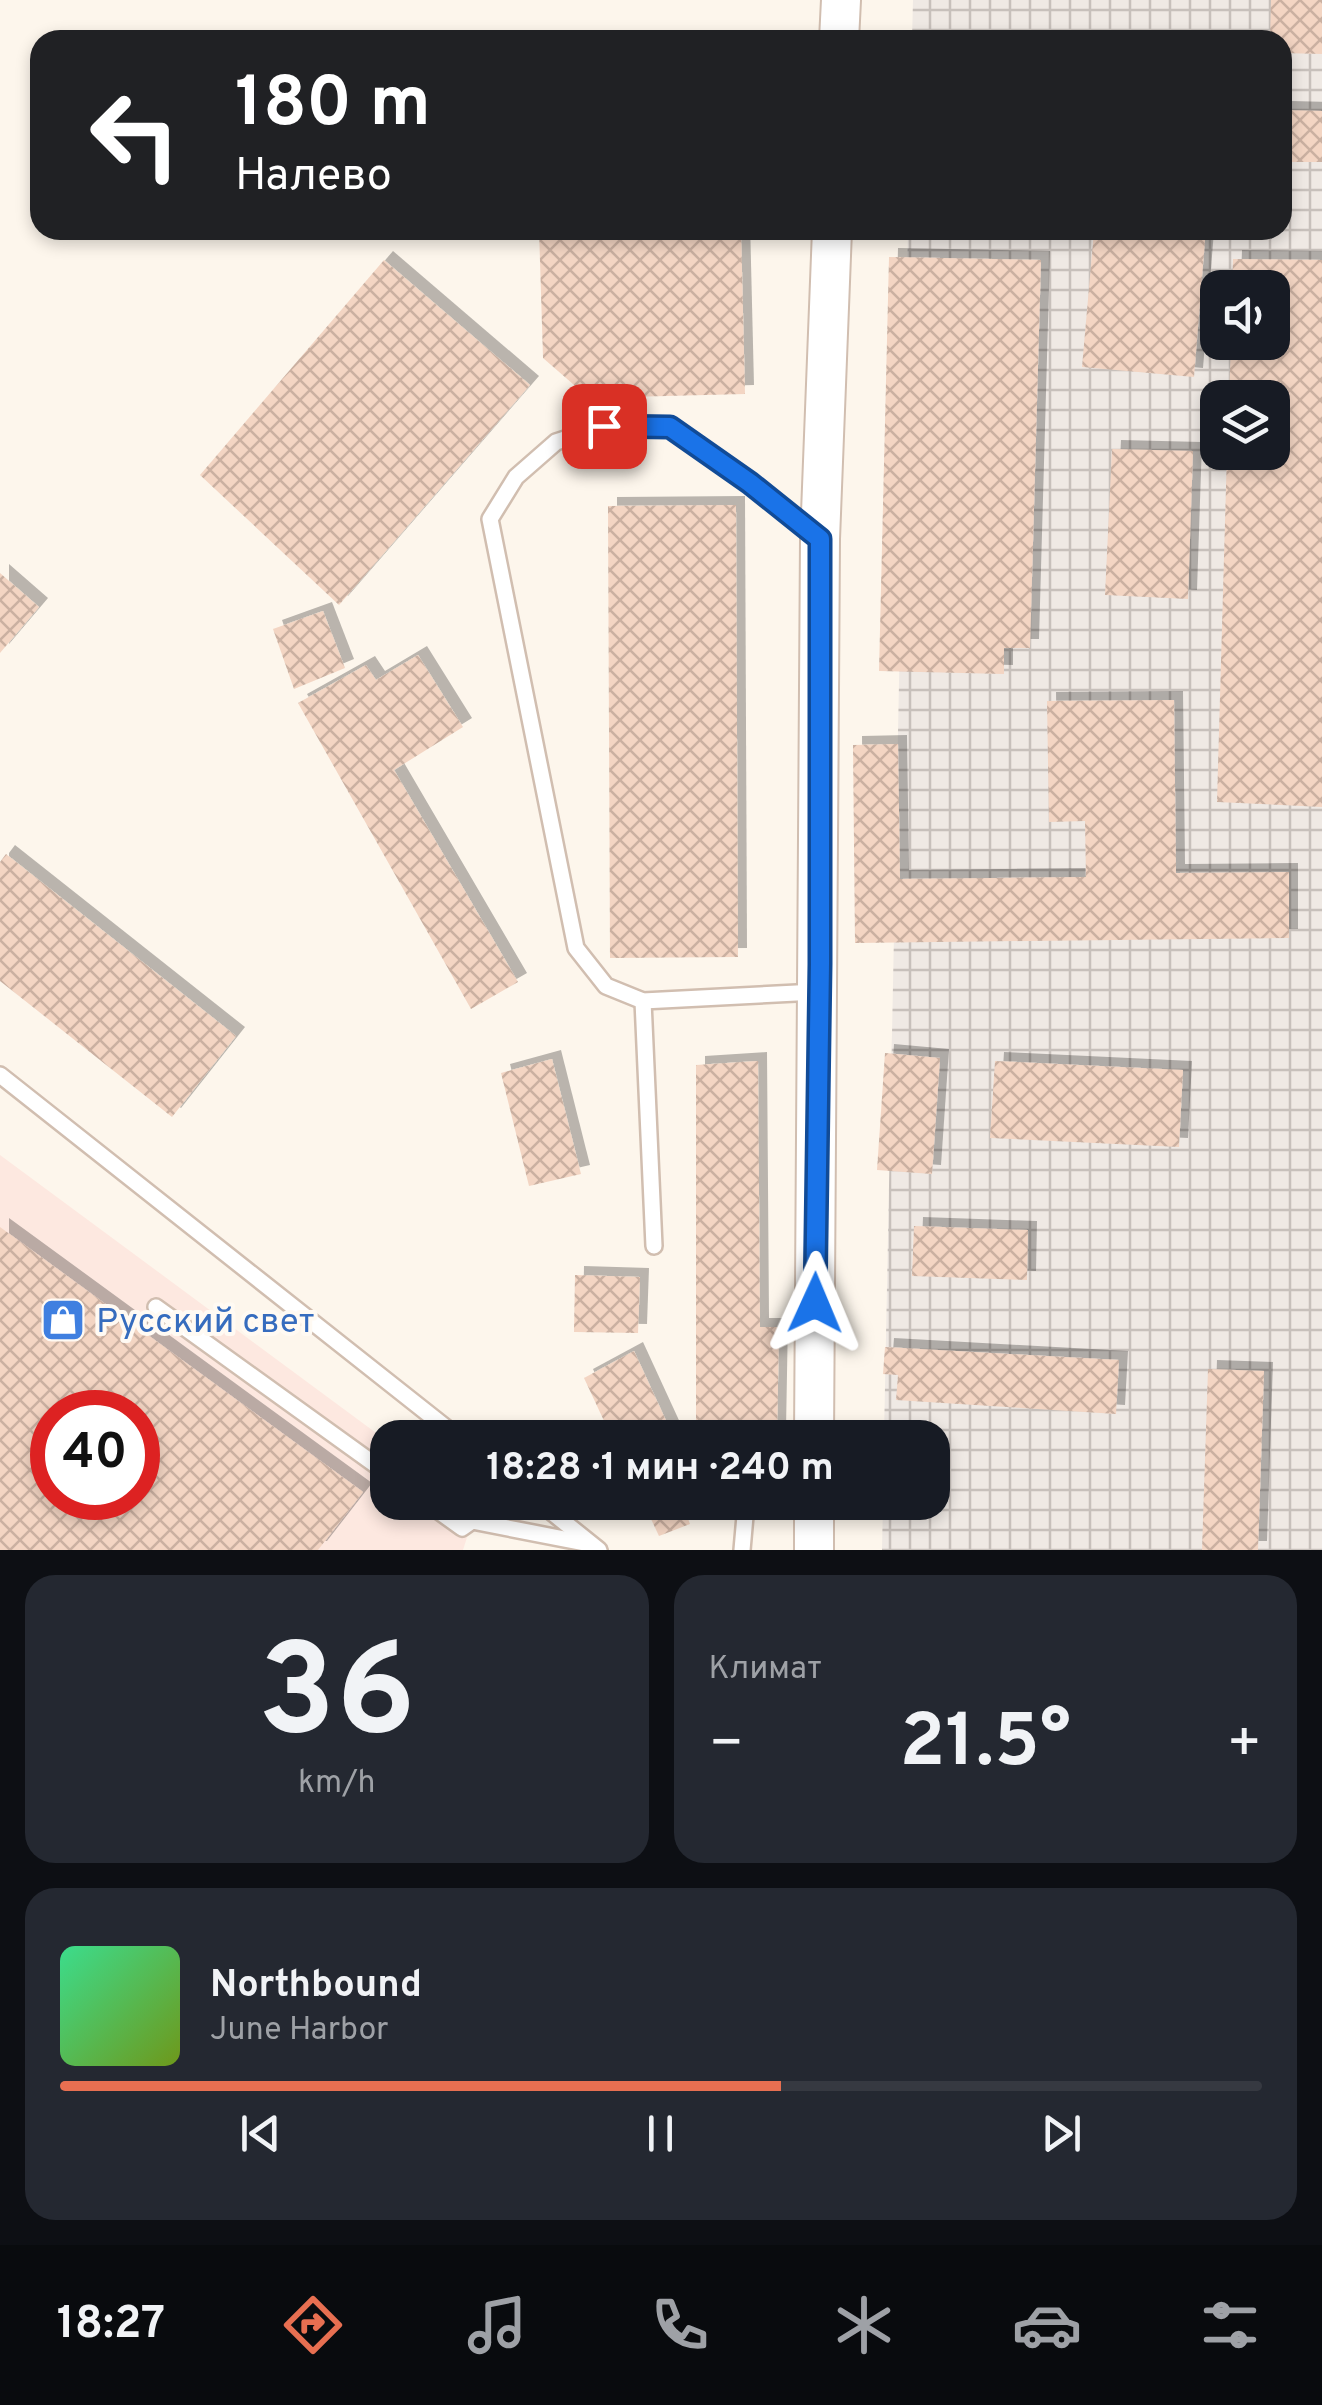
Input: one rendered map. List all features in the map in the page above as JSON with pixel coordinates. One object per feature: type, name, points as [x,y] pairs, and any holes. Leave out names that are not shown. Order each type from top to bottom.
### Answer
[{"type":"street","points":[[840,30],[841,0]]},
{"type":"street","points":[[814,1420],[820,539],[832,240]]},
{"type":"street","points":[[814,1520],[814,1550]]},
{"type":"lane","points":[[819,992],[643,1001],[606,986],[576,948],[490,519],[516,477],[556,442],[604,426],[670,427],[820,539]]},
{"type":"lane","points":[[643,1001],[654,1246]]},
{"type":"lane","points":[[0,1075],[436,1420]]},
{"type":"lane","points":[[156,1307],[370,1461]]},
{"type":"lane","points":[[451,1520],[462,1528],[472,1521],[594,1547]]},
{"type":"lane","points":[[562,1520],[594,1547]]},
{"type":"lane","points":[[742,1550],[745,1520]]},
{"type":"shaded area","points":[[913,0],[1322,0],[1322,1550],[882,1550],[883,1520],[950,1520],[950,1420],[884,1420],[908,240],[1292,240],[1292,30],[912,30]]},
{"type":"shaded area","name":"Русский свет","points":[[0,1155],[370,1428],[370,1520],[473,1520],[463,1550],[0,1550]]},
{"type":"building","points":[[1271,0],[1322,0],[1322,54],[1292,53],[1292,30],[1270,30]]},
{"type":"building","points":[[1292,110],[1322,111],[1322,162],[1292,162]]},
{"type":"building","points":[[539,240],[741,240],[745,394],[589,398],[543,358]]},
{"type":"building","points":[[1093,240],[1205,240],[1194,377],[1082,367]]},
{"type":"building","points":[[889,257],[1041,260],[1030,648],[1004,648],[1004,674],[879,671]]},
{"type":"building","points":[[1233,259],[1322,260],[1322,807],[1217,802],[1226,470],[1290,470],[1290,380],[1230,380],[1230,360],[1290,360],[1290,270],[1233,270]]},
{"type":"building","points":[[384,260],[530,385],[339,605],[200,475]]},
{"type":"building","points":[[1112,449],[1193,451],[1188,599],[1105,595]]},
{"type":"building","points":[[736,505],[738,957],[610,958],[608,506]]},
{"type":"building","points":[[0,573],[39,607],[0,653]]},
{"type":"building","points":[[323,611],[345,668],[294,689],[273,629]]},
{"type":"building","points":[[418,655],[463,727],[394,770],[518,982],[471,1009],[298,703],[366,665],[376,680]]},
{"type":"building","points":[[1174,700],[1176,873],[1289,872],[1289,938],[855,943],[853,745],[898,744],[900,879],[1086,877],[1085,821],[1049,822],[1047,701]]},
{"type":"building","points":[[6,854],[236,1036],[172,1117],[0,981],[0,862]]},
{"type":"building","points":[[885,1053],[940,1058],[932,1174],[877,1170]]},
{"type":"building","points":[[552,1059],[581,1174],[529,1186],[501,1073]]},
{"type":"building","points":[[758,1061],[760,1327],[779,1327],[777,1420],[696,1420],[696,1065]]},
{"type":"building","points":[[995,1061],[1183,1070],[1179,1147],[990,1138]]},
{"type":"building","points":[[914,1226],[1028,1230],[1027,1280],[912,1276]]},
{"type":"building","name":"Русский свет","points":[[0,1227],[363,1492],[318,1550],[0,1550]]},
{"type":"building","points":[[575,1275],[640,1277],[638,1333],[574,1332]]},
{"type":"building","points":[[885,1347],[1119,1360],[1116,1414],[896,1400],[898,1375],[883,1374]]},
{"type":"building","points":[[634,1351],[666,1420],[604,1420],[584,1378]]},
{"type":"building","points":[[1208,1369],[1264,1371],[1258,1550],[1202,1550]]},
{"type":"building","points":[[651,1520],[689,1520],[690,1524],[659,1536]]},
{"type":"place","name":"Русский свет","points":[[63,1320]]},
{"type":"route","points":[[604,426],[670,427],[820,539],[815,1303]]}]
